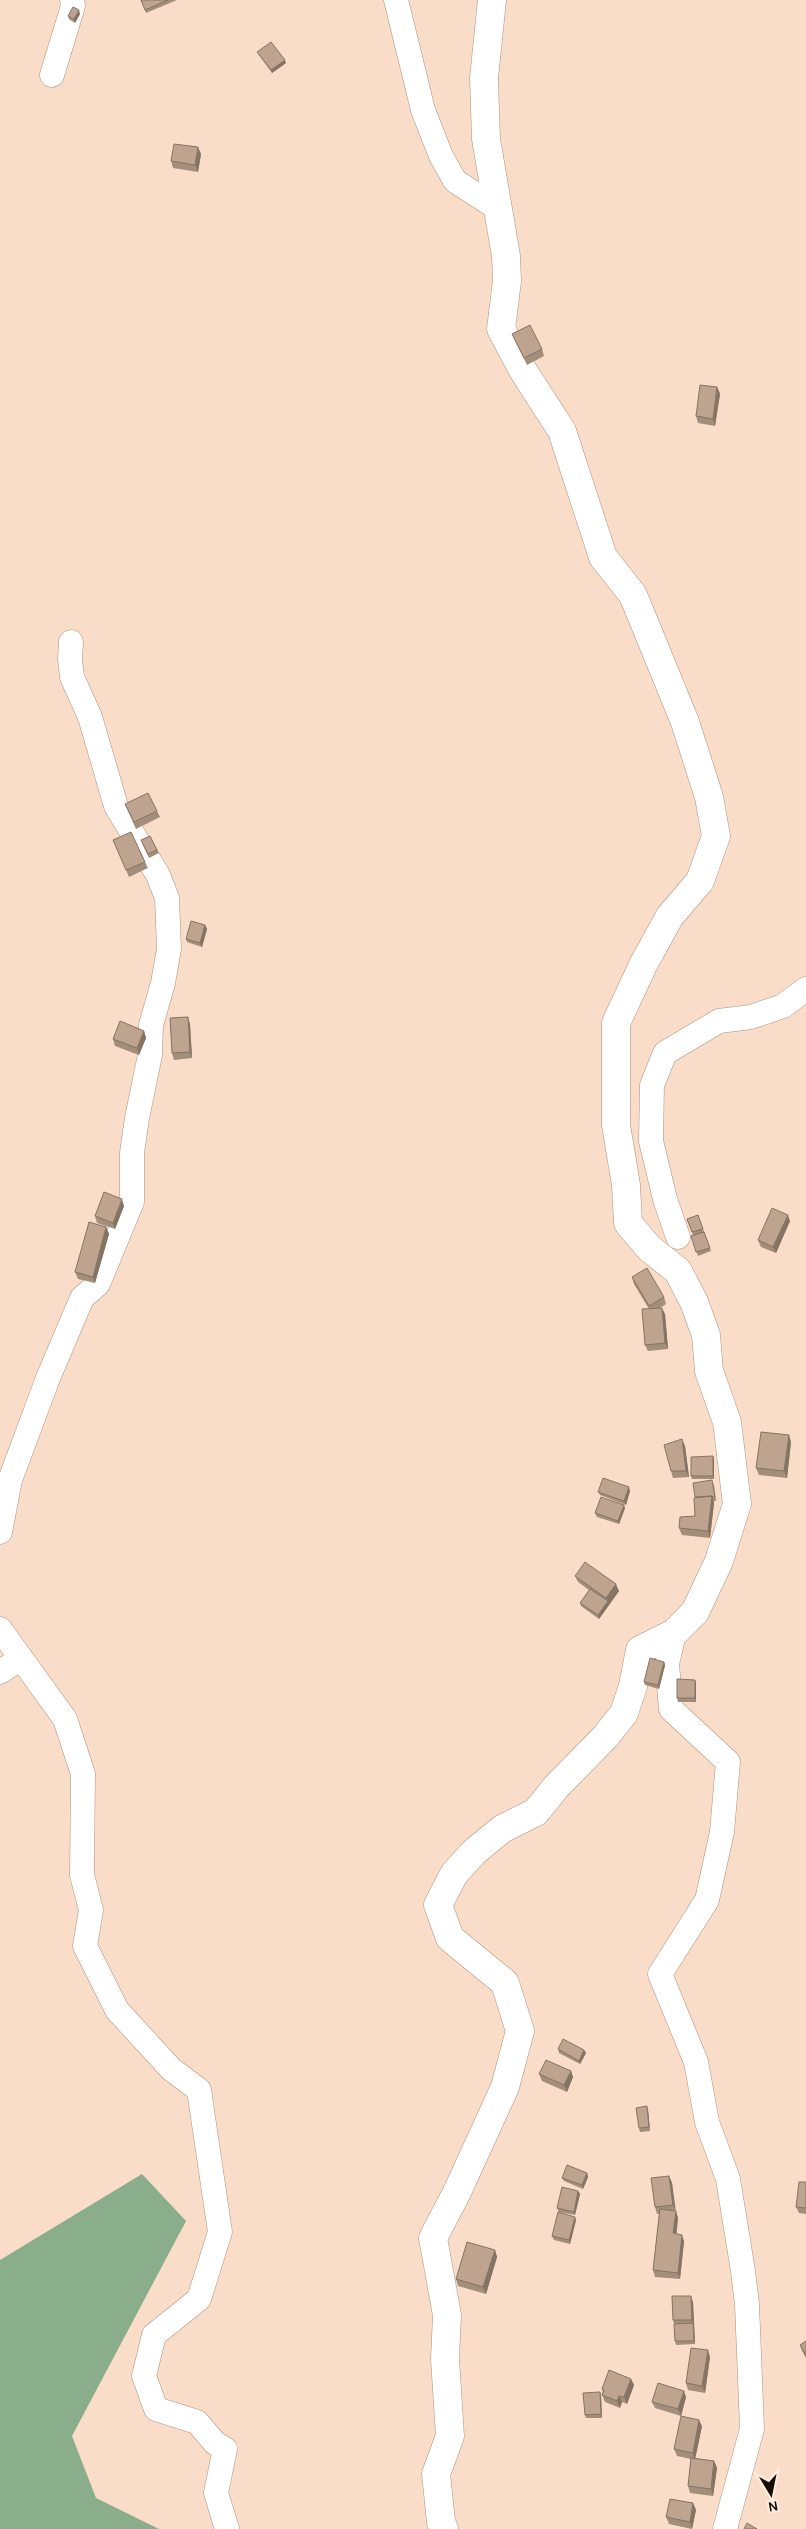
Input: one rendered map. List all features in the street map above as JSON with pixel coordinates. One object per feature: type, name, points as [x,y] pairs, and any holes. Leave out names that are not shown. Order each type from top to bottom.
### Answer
[{"type":"street","points":[[52,75],[73,6],[72,0]]},
{"type":"street","points":[[396,0],[423,110],[441,156],[456,181],[497,208]]},
{"type":"street","points":[[444,2529],[441,2522],[436,2474],[450,2436],[445,2359],[447,2315],[433,2238],[505,2087],[520,2031],[504,1982],[450,1938],[438,1905],[454,1874],[474,1852],[502,1829],[536,1812],[556,1787],[606,1736],[624,1713],[633,1686],[640,1650],[674,1633],[695,1612],[719,1560],[737,1504],[727,1422],[709,1371],[706,1335],[694,1302],[678,1271],[649,1248],[628,1223],[626,1185],[616,1125],[616,1023],[644,963],[670,916],[700,881],[716,836],[709,797],[685,722],[633,595],[603,557],[562,431],[524,372],[500,329],[507,281],[486,139],[484,78],[492,0]]},
{"type":"street","points":[[0,1532],[10,1480],[48,1378],[82,1298],[98,1284],[132,1202],[132,1153],[137,1118],[150,1055],[151,1025],[163,983],[169,949],[167,898],[158,875],[116,806],[90,717],[72,677],[71,642]]},
{"type":"street","points":[[678,1237],[664,1199],[650,1141],[652,1085],[665,1053],[719,1021],[750,1017],[783,1006],[806,989]]},
{"type":"street","points":[[0,1630],[65,1719],[83,1774],[82,1875],[91,1910],[85,1946],[117,2010],[171,2068],[199,2090],[220,2232],[199,2298],[154,2335],[144,2376],[156,2409],[197,2422],[215,2443],[225,2449],[216,2493],[227,2529]]},
{"type":"street","points":[[674,1633],[667,1664],[668,1694],[671,1709],[728,1762],[722,1832],[707,1900],[660,1974],[696,2062],[707,2122],[728,2179],[747,2304],[752,2429],[725,2529]]},
{"type":"street","points":[[0,1672],[20,1659]]},
{"type":"green space","points":[[142,2174],[186,2221],[72,2436],[96,2498],[159,2529],[0,2529],[0,2260]]},
{"type":"building","points":[[141,0],[168,0],[145,10]]},
{"type":"building","points":[[73,7],[79,10],[74,19],[68,16]]},
{"type":"building","points":[[271,42],[285,60],[271,70],[257,52]]},
{"type":"building","points":[[174,144],[198,147],[195,165],[171,161]]},
{"type":"building","points":[[530,325],[542,349],[524,358],[512,334]]},
{"type":"building","points":[[700,385],[717,387],[713,419],[696,416]]},
{"type":"building","points":[[148,793],[157,811],[134,822],[125,804]]},
{"type":"building","points":[[131,832],[145,862],[126,870],[113,840]]},
{"type":"building","points":[[150,836],[157,850],[148,854],[141,840]]},
{"type":"building","points":[[191,921],[205,925],[200,943],[186,939]]},
{"type":"building","points":[[188,1017],[190,1052],[172,1053],[170,1018]]},
{"type":"building","points":[[120,1021],[144,1031],[137,1048],[113,1039]]},
{"type":"building","points":[[104,1192],[122,1199],[113,1223],[95,1216]]},
{"type":"building","points":[[772,1208],[788,1215],[773,1247],[758,1240]]},
{"type":"building","points":[[698,1215],[703,1229],[692,1232],[687,1219]]},
{"type":"building","points":[[89,1222],[106,1227],[93,1277],[75,1272]]},
{"type":"building","points":[[704,1232],[710,1248],[696,1252],[691,1236]]},
{"type":"building","points":[[647,1268],[664,1297],[649,1306],[632,1277]]},
{"type":"building","points":[[662,1308],[665,1343],[645,1345],[642,1309]]},
{"type":"building","points":[[761,1432],[789,1435],[784,1471],[756,1468]]},
{"type":"building","points":[[682,1439],[686,1471],[671,1471],[664,1445]]},
{"type":"building","points":[[713,1456],[713,1476],[691,1476],[691,1457]]},
{"type":"building","points":[[603,1478],[629,1487],[624,1501],[598,1492]]},
{"type":"building","points":[[712,1480],[715,1497],[695,1497],[693,1483]]},
{"type":"building","points":[[712,1496],[708,1531],[679,1528],[680,1517],[695,1516],[694,1498]]},
{"type":"building","points":[[601,1497],[624,1505],[618,1521],[595,1513]]},
{"type":"building","points":[[585,1562],[616,1584],[606,1598],[575,1576]]},
{"type":"building","points":[[590,1589],[608,1601],[598,1615],[580,1603]]},
{"type":"building","points":[[650,1658],[664,1662],[658,1685],[644,1682]]},
{"type":"building","points":[[677,1679],[695,1680],[695,1698],[677,1698]]},
{"type":"building","points":[[563,2039],[584,2050],[579,2061],[558,2049]]},
{"type":"building","points":[[546,2060],[571,2071],[564,2085],[539,2074]]},
{"type":"building","points":[[647,2106],[649,2127],[639,2128],[636,2108]]},
{"type":"building","points":[[567,2165],[587,2173],[582,2185],[562,2178]]},
{"type":"building","points":[[669,2176],[673,2205],[655,2207],[651,2178]]},
{"type":"building","points":[[799,2182],[806,2182],[806,2208],[796,2207]]},
{"type":"building","points":[[562,2187],[578,2191],[574,2212],[557,2208]]},
{"type":"building","points":[[660,2209],[676,2211],[673,2233],[682,2235],[678,2273],[653,2270]]},
{"type":"building","points":[[558,2212],[575,2217],[569,2240],[552,2236]]},
{"type":"building","points":[[467,2242],[495,2250],[483,2287],[456,2279]]},
{"type":"building","points":[[672,2296],[691,2296],[692,2320],[673,2320]]},
{"type":"building","points":[[693,2323],[694,2341],[675,2341],[674,2324]]},
{"type":"building","points":[[806,2341],[806,2355],[800,2345]]},
{"type":"building","points":[[691,2348],[708,2350],[702,2386],[686,2383]]},
{"type":"building","points":[[609,2370],[631,2379],[624,2397],[619,2396],[617,2401],[602,2395],[604,2390],[602,2389]]},
{"type":"building","points":[[658,2383],[684,2391],[678,2409],[652,2402]]},
{"type":"building","points":[[600,2392],[601,2414],[585,2415],[583,2393]]},
{"type":"building","points":[[681,2416],[699,2420],[693,2453],[674,2449]]},
{"type":"building","points":[[691,2458],[714,2461],[711,2489],[688,2486]]},
{"type":"building","points":[[670,2499],[693,2503],[690,2522],[666,2517]]},
{"type":"building","points":[[747,2523],[757,2529],[744,2529]]}]
